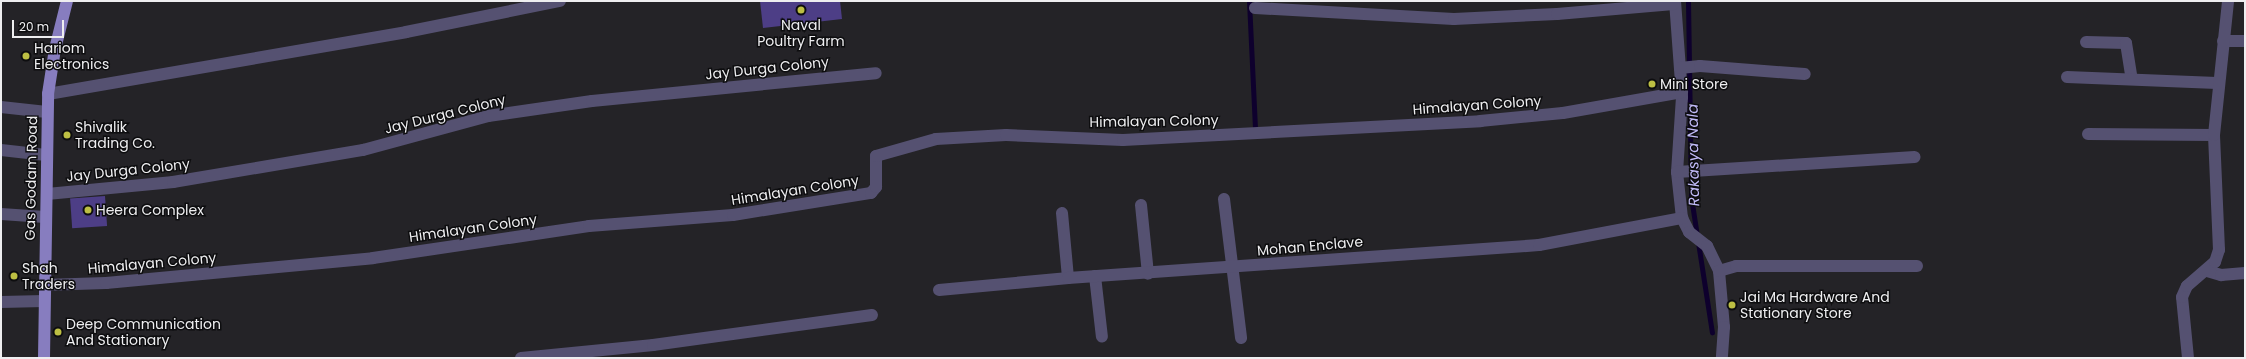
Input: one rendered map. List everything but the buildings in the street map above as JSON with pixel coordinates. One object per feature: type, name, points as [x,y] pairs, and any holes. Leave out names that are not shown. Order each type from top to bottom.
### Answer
[{"type":"main road","name":"Gas Godam Road","points":[[44,358],[48,94],[55,49],[66,1]]},
{"type":"street","points":[[48,94],[413,31],[560,1]]},
{"type":"street","points":[[2188,358],[2182,297],[2187,286],[2216,262],[2219,250],[2214,135],[2217,83],[2228,1]]},
{"type":"street","points":[[1256,8],[1454,19],[1557,14],[1674,2],[1683,68],[1682,92],[1687,172],[1682,218],[1689,232],[1707,246],[1719,271],[1724,327],[1722,358]]},
{"type":"street","points":[[2223,41],[2245,41]]},
{"type":"street","points":[[2086,42],[2126,43],[2132,79]]},
{"type":"street","points":[[1683,68],[1700,66],[1805,74]]},
{"type":"street","name":"Jay Durga Colony","points":[[47,194],[189,180],[363,150],[488,116],[592,101],[876,73]]},
{"type":"street","points":[[2067,77],[2217,83]]},
{"type":"street","name":"Himalayan Colony","points":[[44,285],[106,283],[373,258],[589,226],[733,215],[871,193],[876,187],[876,156],[936,139],[1006,135],[1123,140],[1480,121],[1563,113],[1682,92]]},
{"type":"street","points":[[1,107],[47,112]]},
{"type":"street","points":[[2088,134],[2214,135]]},
{"type":"street","points":[[1,150],[46,155]]},
{"type":"street","points":[[1687,172],[1915,157]]},
{"type":"street","points":[[1224,199],[1241,338]]},
{"type":"street","points":[[1141,205],[1148,274]]},
{"type":"street","points":[[1062,213],[1068,278]]},
{"type":"street","points":[[1,214],[45,216]]},
{"type":"street","name":"Mohan Enclave","points":[[939,290],[1068,278],[1148,274],[1538,245],[1682,218]]},
{"type":"street","points":[[1719,271],[1736,266],[1917,266]]},
{"type":"street","points":[[2207,271],[2221,275],[2245,273]]},
{"type":"street","points":[[1095,276],[1102,337]]},
{"type":"street","points":[[1,302],[44,301]]},
{"type":"street","points":[[521,358],[654,345],[872,315]]},
{"type":"waterway","points":[[1249,1],[1255,127]]},
{"type":"waterway","name":"Rakasya Nala","points":[[1688,1],[1691,197],[1712,332]]},
{"type":"place","name":"Naval Poultry Farm","points":[[801,10]]},
{"type":"place","name":"Hariom Electronics","points":[[26,56]]},
{"type":"place","name":"Mini Store","points":[[1652,84]]},
{"type":"place","name":"Shivalik Trading Co.","points":[[67,135]]},
{"type":"place","name":"Heera Complex","points":[[88,210]]},
{"type":"place","name":"Shah Traders","points":[[14,276]]},
{"type":"place","name":"Jai Ma Hardware And Stationary Store","points":[[1732,305]]},
{"type":"place","name":"Deep Communication And Stationary","points":[[58,332]]}]
